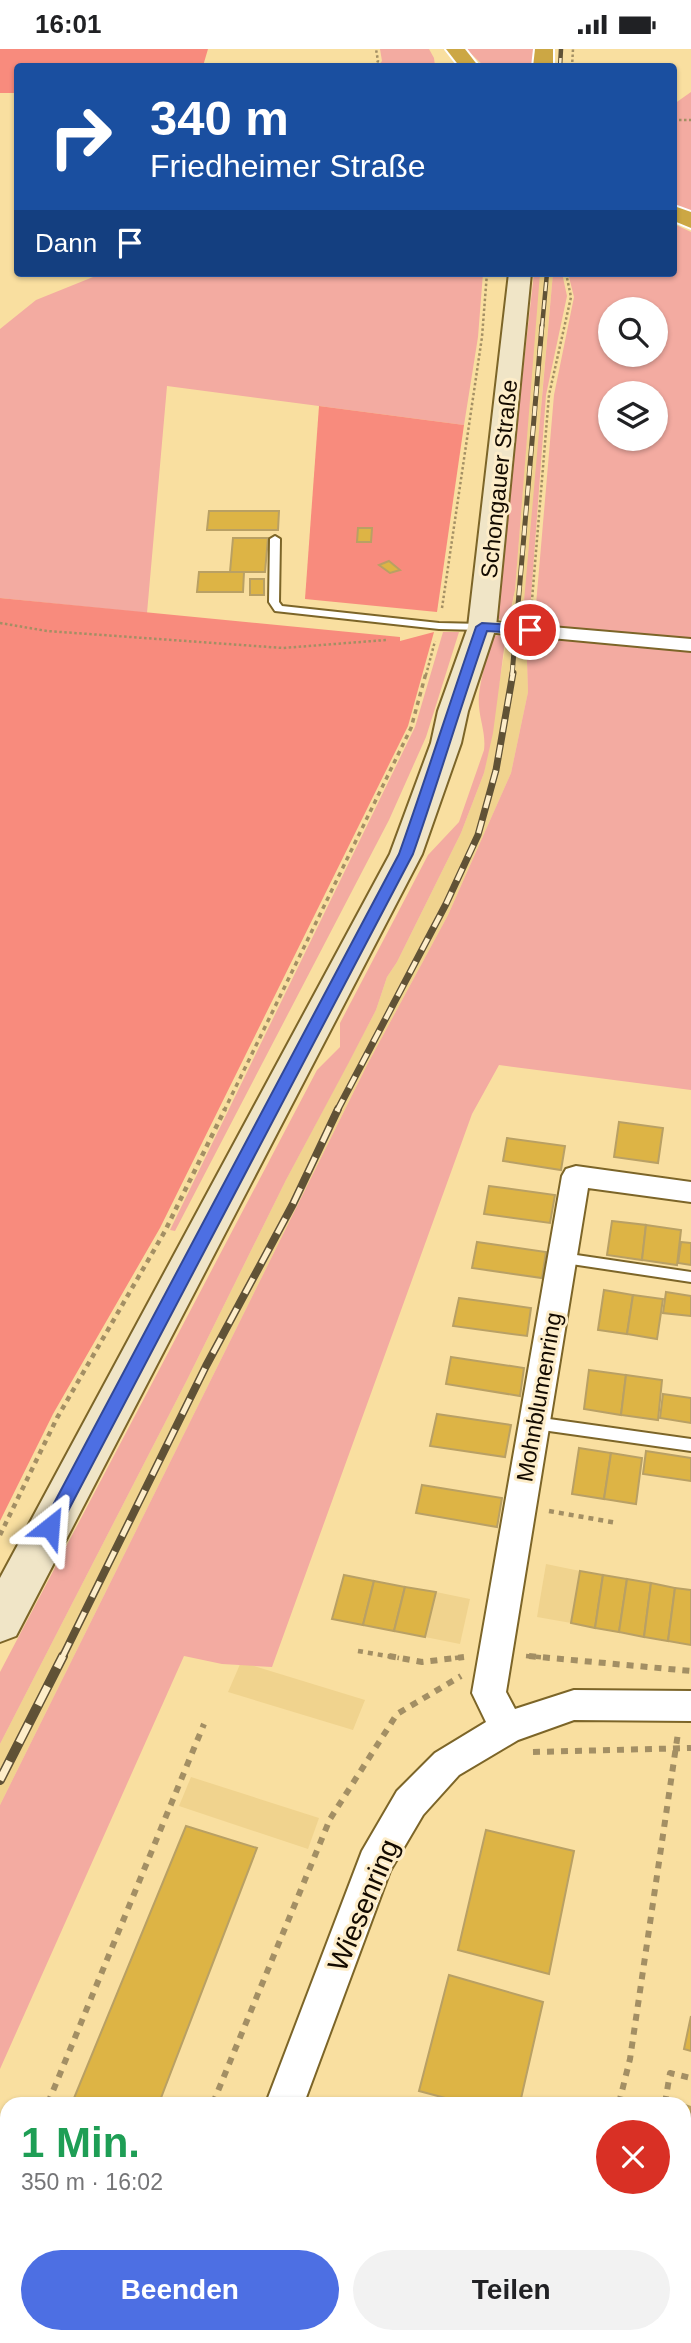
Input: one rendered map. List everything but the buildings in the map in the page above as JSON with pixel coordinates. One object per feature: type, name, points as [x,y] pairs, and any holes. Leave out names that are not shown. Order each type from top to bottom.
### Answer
[{"type":"highway","points":[[455,49],[467,63]]},
{"type":"main road","name":"Schongauer Straße","points":[[0,1622],[406,854],[446,743],[453,711],[482,627],[520,277]]},
{"type":"street","points":[[482,627],[691,645]]},
{"type":"street","name":"Mohnblumenring","points":[[515,1740],[489,1693],[498,1653],[519,1506],[576,1176],[691,1192]]},
{"type":"street","name":"Wiesenring","points":[[287,2097],[375,1863],[410,1803],[447,1764],[515,1740],[574,1705],[687,1705]]},
{"type":"lane","points":[[275,539],[274,602],[279,609],[439,627],[482,627]]},
{"type":"lane","points":[[563,1258],[691,1277]]},
{"type":"lane","points":[[535,1423],[691,1444]]},
{"type":"path","points":[[0,1535],[57,1418],[166,1230],[411,728],[439,627],[482,337],[488,277]]},
{"type":"path","points":[[530,630],[537,516],[550,395],[570,297],[567,277]]},
{"type":"path","points":[[0,623],[47,631],[283,648],[404,639],[439,627]]},
{"type":"path","points":[[519,1506],[617,1523]]},
{"type":"path","points":[[358,1651],[422,1662],[498,1653]]},
{"type":"path","points":[[620,2097],[630,2059],[675,1748],[687,1705]]},
{"type":"path","points":[[50,2097],[204,1724]]},
{"type":"path","points":[[515,1740],[691,1748]]},
{"type":"path","points":[[666,2097],[670,2073],[691,2078]]},
{"type":"shaded area","points":[[0,49],[208,49],[204,63],[14,63],[14,93],[0,93]]},
{"type":"shaded area","points":[[380,49],[429,49],[435,63],[380,63]]},
{"type":"shaded area","points":[[466,49],[540,49],[539,63],[481,63]]},
{"type":"shaded area","points":[[691,92],[691,218],[677,211],[677,102]]},
{"type":"shaded area","points":[[677,225],[691,232],[691,642],[534,628],[554,395],[574,297],[569,277],[677,277]]},
{"type":"shaded area","points":[[93,277],[483,277],[478,337],[464,425],[167,386],[147,613],[0,598],[0,329],[36,300]]},
{"type":"shaded area","points":[[534,277],[540,277],[515,590],[508,623],[499,619],[496,611]]},
{"type":"shaded area","points":[[539,277],[553,277],[526,632],[528,692],[511,773],[448,915],[367,1065],[0,1805],[0,1744],[187,1380],[286,1180],[376,1010],[387,977],[461,833],[484,773],[515,590]]},
{"type":"shaded area","points":[[553,277],[563,277],[567,296],[546,395],[529,625],[522,624]]},
{"type":"shaded area","points":[[319,406],[464,425],[437,612],[305,599]]},
{"type":"shaded area","points":[[0,598],[400,637],[400,641],[434,632],[408,726],[160,1228],[53,1414],[0,1521]]},
{"type":"shaded area","points":[[443,632],[459,632],[426,737],[389,820],[175,1231],[170,1230],[415,727]]},
{"type":"shaded area","points":[[526,632],[691,647],[691,1090],[499,1065],[472,1114],[272,1667],[222,1664],[184,1656],[0,2069],[0,1805],[367,1065],[448,915],[511,773],[528,692]]},
{"type":"shaded area","points":[[506,634],[493,733],[484,773],[461,833],[387,977],[376,1010],[286,1180],[187,1380],[0,1744],[0,1672],[317,1070],[340,1047],[340,1023],[428,855],[459,822],[484,750],[479,699],[483,671],[493,636]]},
{"type":"shaded area","points":[[546,1564],[580,1571],[571,1623],[537,1617]]},
{"type":"shaded area","points":[[436,1592],[470,1599],[460,1644],[425,1637]]},
{"type":"shaded area","points":[[241,1662],[365,1700],[353,1730],[228,1692]]},
{"type":"shaded area","points":[[191,1777],[319,1818],[308,1849],[179,1806]]},
{"type":"railway","points":[[560,63],[561,49]]},
{"type":"railway","points":[[542,327],[547,277]]},
{"type":"railway","points":[[512,675],[542,325]]},
{"type":"railway","points":[[338,1110],[446,904],[478,835],[496,770],[513,673]]},
{"type":"railway","points":[[63,1657],[206,1366],[293,1204],[338,1110]]},
{"type":"railway","points":[[0,1780],[63,1657]]},
{"type":"route","points":[[50,1527],[406,854],[446,743],[453,711],[482,627],[530,630]]}]
